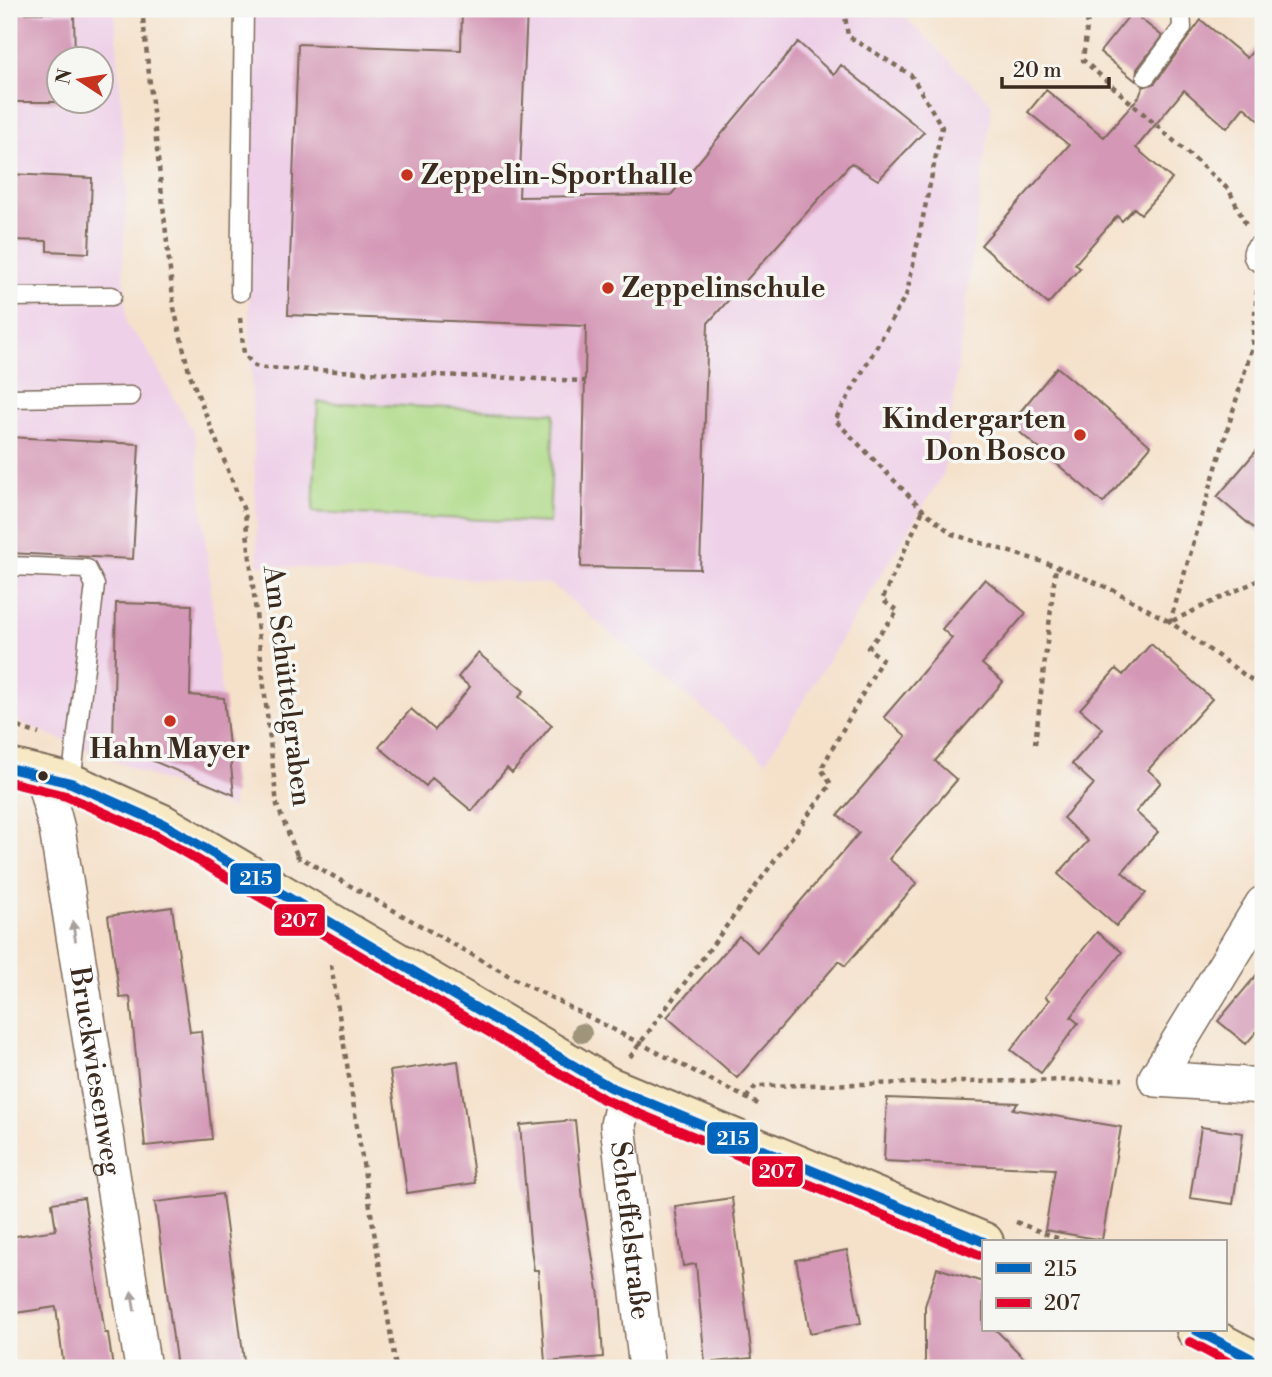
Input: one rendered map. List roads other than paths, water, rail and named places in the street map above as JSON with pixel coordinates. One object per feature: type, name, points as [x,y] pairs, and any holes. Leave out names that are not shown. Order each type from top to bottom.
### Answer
[{"type":"street","points":[[50,769],[163,824],[617,1090],[982,1241]]},
{"type":"street","name":"Bruckwiesenweg","points":[[50,769],[57,829],[144,1368]]},
{"type":"street","points":[[1263,904],[1156,1079],[1263,1086]]},
{"type":"street","name":"Scheffelstraße","points":[[617,1090],[618,1125],[647,1368]]},
{"type":"street","points":[[1210,1346],[1263,1365]]},
{"type":"lane","points":[[240,292],[244,9]]},
{"type":"lane","points":[[1146,76],[1182,28],[1181,9]]},
{"type":"lane","points":[[9,297],[112,296]]},
{"type":"lane","points":[[9,398],[131,396]]},
{"type":"lane","points":[[9,566],[87,569],[95,585],[50,769]]},
{"type":"place","name":"Zeppelin-Sporthalle","points":[[407,175]]},
{"type":"place","name":"Zeppelinschule","points":[[608,288]]},
{"type":"place","name":"Kindergarten Don Bosco","points":[[1080,435]]},
{"type":"place","name":"Hahn Mayer","points":[[170,721]]}]
